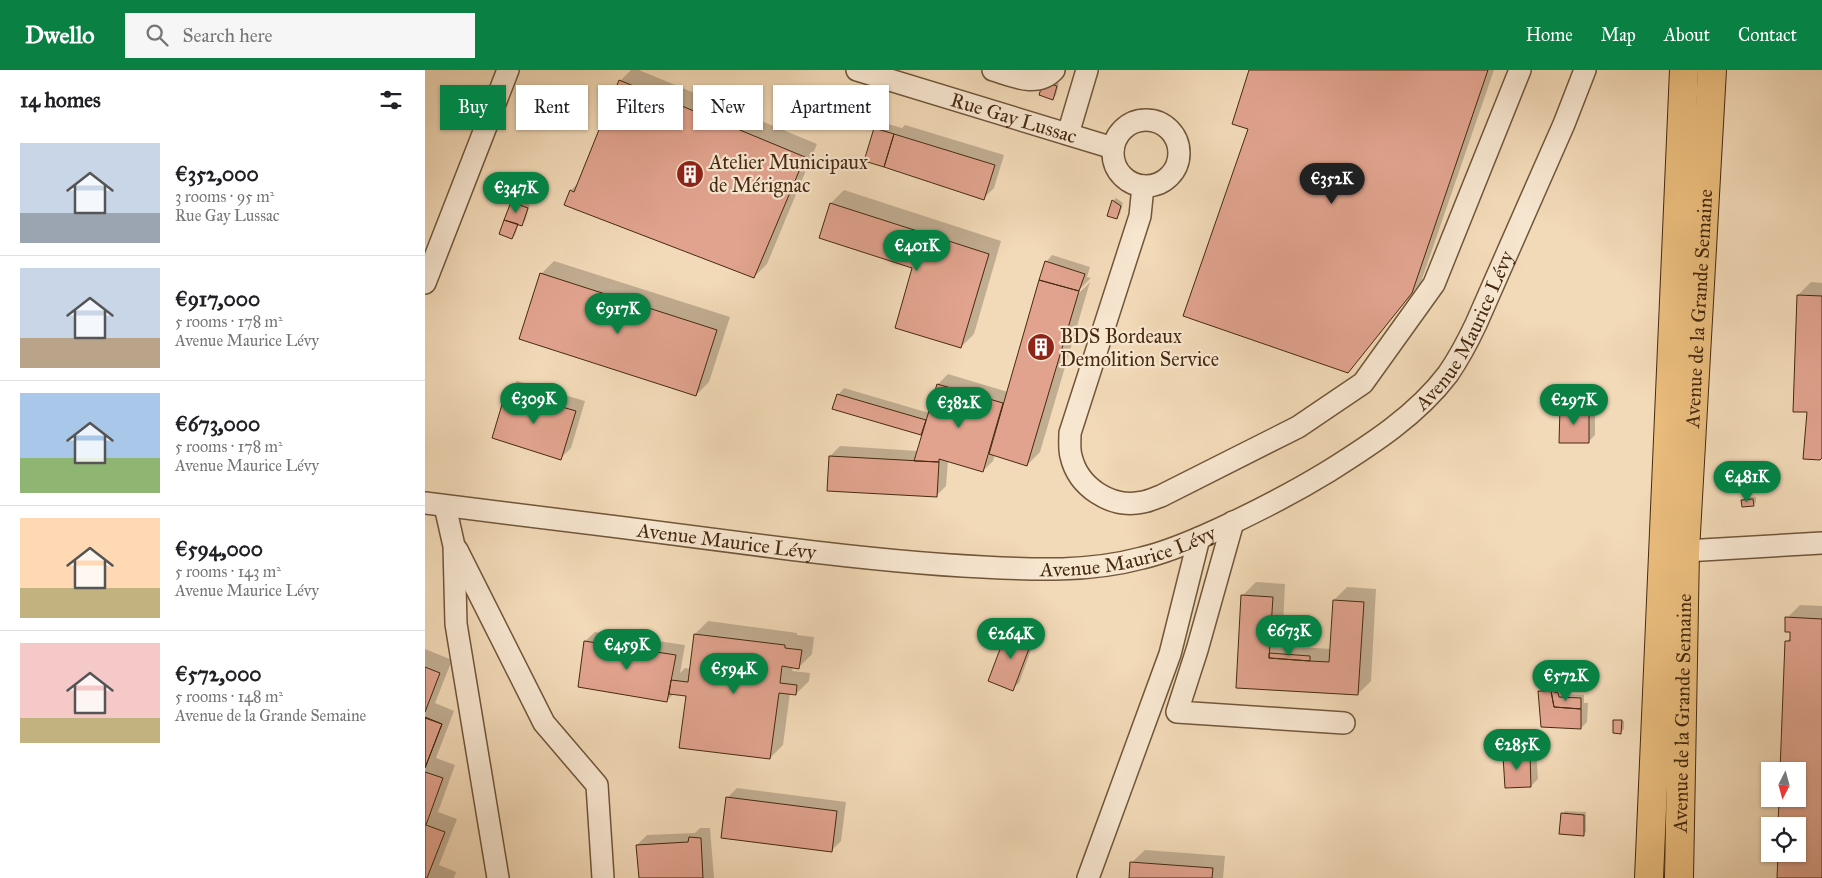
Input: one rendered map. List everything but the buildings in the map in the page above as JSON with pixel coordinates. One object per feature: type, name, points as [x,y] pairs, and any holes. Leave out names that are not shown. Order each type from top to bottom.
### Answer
[{"type":"main road","name":"Avenue de la Grande Semaine","points":[[1649,878],[1684,70]]},
{"type":"main road","name":"Avenue de la Grande Semaine","points":[[1679,878],[1685,551],[1712,70]]},
{"type":"street","points":[[425,283],[508,70]]},
{"type":"street","points":[[993,70],[1026,80],[1040,80],[1049,75],[1053,70]]},
{"type":"street","points":[[1068,134],[1087,70]]},
{"type":"street","points":[[1143,186],[1140,216],[1070,433],[1071,455],[1077,473],[1094,492],[1118,503],[1142,502],[1161,496],[1298,427],[1363,383],[1435,284],[1520,70]]},
{"type":"street","name":"Avenue Maurice Lévy","points":[[435,504],[879,560],[1044,571],[1119,563],[1143,558],[1199,538],[1293,493],[1359,452],[1386,433],[1422,403],[1447,374],[1463,350],[1476,324],[1565,124],[1585,70]]},
{"type":"street","name":"Rue Gay Lussac","points":[[861,71],[1113,148]]},
{"type":"street","points":[[1138,122],[1154,122],[1164,126],[1172,134],[1177,143],[1179,154],[1172,174],[1159,183],[1143,186],[1132,183],[1120,173],[1113,158],[1113,148],[1117,137],[1124,129],[1138,122]]},
{"type":"street","points":[[435,504],[454,546],[544,723],[597,785],[603,878]]},
{"type":"street","points":[[1233,522],[1197,650],[1177,712],[1343,722]]},
{"type":"street","points":[[1088,878],[1169,654],[1199,538]]},
{"type":"street","points":[[1685,551],[1822,543]]},
{"type":"street","points":[[454,546],[456,624],[498,878]]},
{"type":"place","name":"Atelier Municipaux de Mérignac","points":[[690,174]]},
{"type":"place","name":"BDS Bordeaux Demolition Service","points":[[1041,347]]}]
